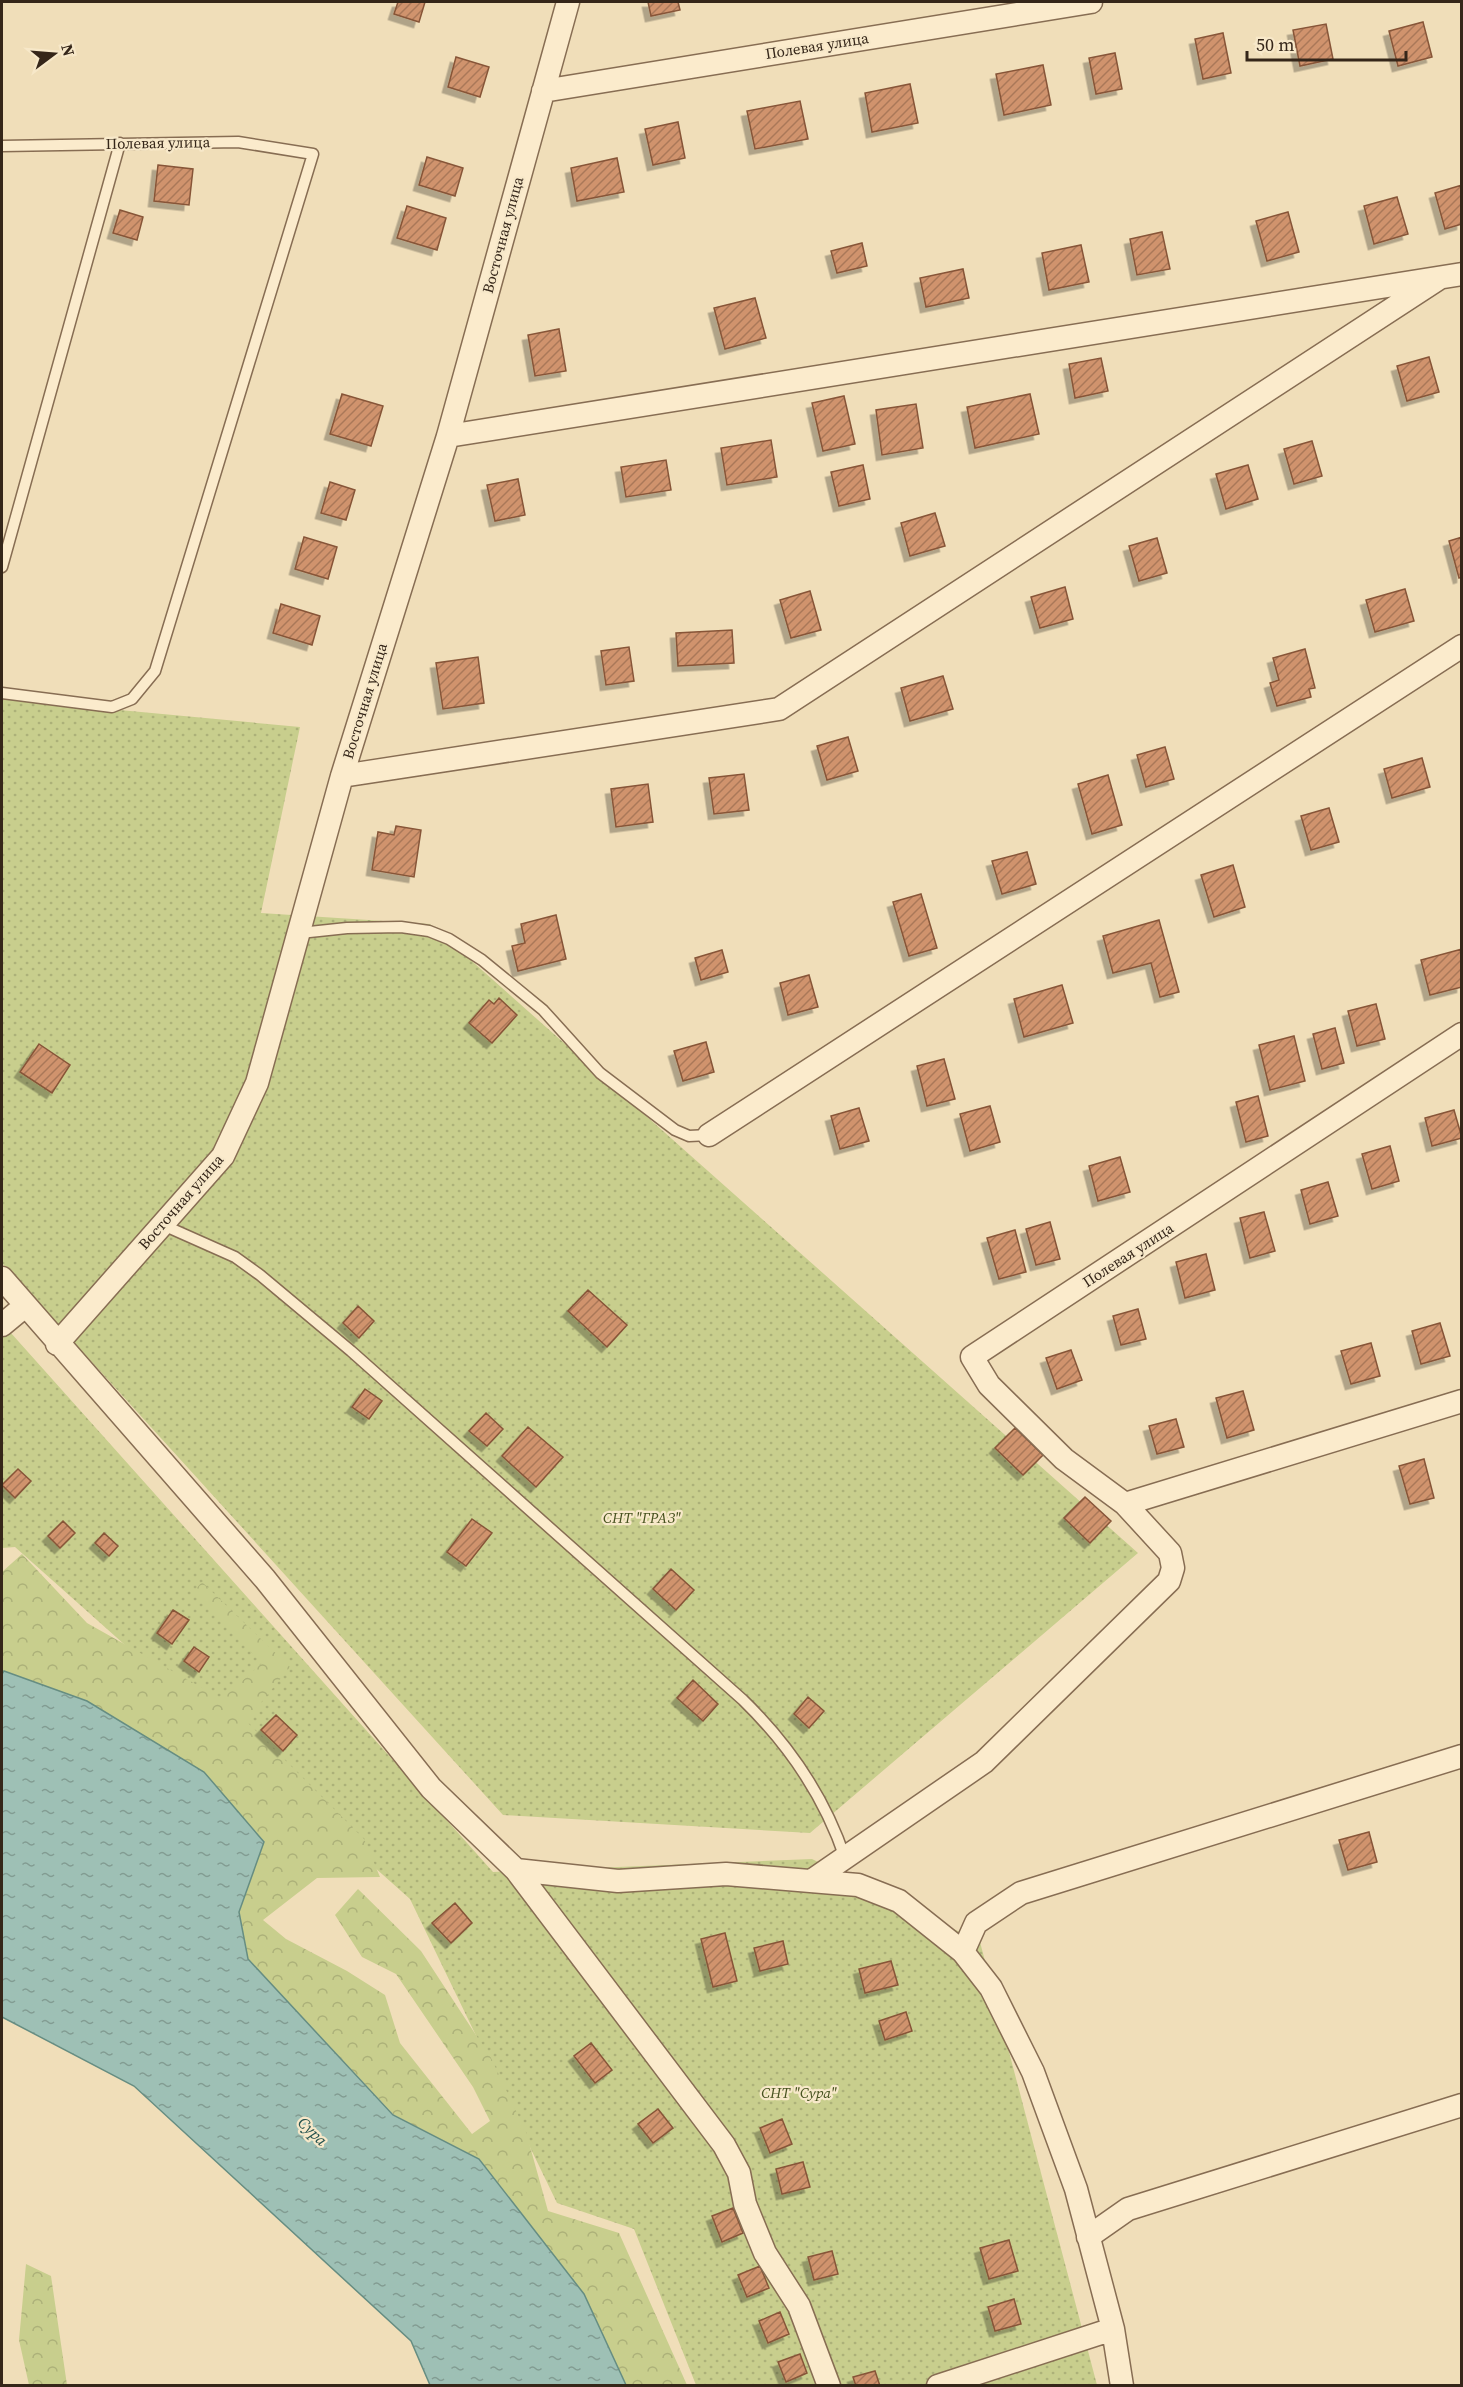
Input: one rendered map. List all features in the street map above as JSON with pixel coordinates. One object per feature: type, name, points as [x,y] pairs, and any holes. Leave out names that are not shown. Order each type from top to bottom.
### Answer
[{"type":"street","name":"Восточная улица","points":[[57,1344],[223,1156],[257,1083],[342,776],[448,436],[568,2]]},
{"type":"street","name":"Полевая улица","points":[[543,91],[1091,2]]},
{"type":"street","points":[[448,436],[1461,274]]},
{"type":"street","points":[[342,776],[779,709],[1438,279]]},
{"type":"street","points":[[709,1135],[1461,646]]},
{"type":"street","name":"Полевая улица","points":[[1125,1504],[1064,1459],[989,1385],[972,1357],[1461,1034]]},
{"type":"street","points":[[2,1278],[57,1344],[265,1580],[431,1788],[516,1870],[724,2145],[739,2173],[745,2204],[765,2253],[799,2306],[829,2385]]},
{"type":"street","points":[[2,1325],[26,1306]]},
{"type":"street","points":[[814,1879],[984,1762],[1168,1581],[1173,1568],[1170,1553],[1125,1504],[1461,1401]]},
{"type":"street","points":[[963,1952],[976,1923],[1021,1893],[1461,1756]]},
{"type":"street","points":[[516,1870],[618,1881],[726,1874],[814,1879],[858,1885],[899,1901],[963,1952],[991,1988],[1033,2072],[1076,2189],[1113,2329],[1122,2385]]},
{"type":"street","points":[[1088,2237],[1128,2209],[1461,2105]]},
{"type":"street","points":[[938,2385],[1113,2329]]},
{"type":"lane","name":"Полевая улица","points":[[2,146],[238,142],[313,154],[155,671],[132,699],[112,707],[2,693]]},
{"type":"lane","points":[[2,567],[120,143]]},
{"type":"lane","points":[[300,933],[347,928],[401,927],[429,931],[449,939],[482,960],[543,1010],[600,1073],[675,1130],[689,1136],[709,1135]]},
{"type":"lane","points":[[163,1225],[236,1257],[260,1275],[351,1351],[743,1700],[770,1726],[811,1784],[837,1834],[845,1858]]},
{"type":"green space","name":"СНТ \"ГРАЗ\"","points":[[2,699],[300,727],[261,913],[430,924],[1138,1553],[810,1833],[503,1815],[2,1263]]},
{"type":"green space","name":"СНТ \"Сура\"","points":[[2,1323],[493,1872],[812,1859],[980,1942],[1097,2385],[696,2385],[634,2229],[557,2203],[410,1899],[15,1547],[2,1548]]},
{"type":"green space","points":[[22,1554],[87,1623],[222,1699],[262,1663],[192,1593],[202,1582],[290,1667],[246,1721],[364,1839],[380,1877],[317,1878],[263,1920],[286,1939],[347,1971],[385,1995],[400,2043],[472,2134],[490,2121],[473,2087],[396,1974],[362,1957],[335,1915],[358,1889],[421,1951],[491,2058],[526,2132],[548,2211],[619,2233],[687,2385],[626,2385],[584,2294],[479,2159],[394,2115],[248,1959],[239,1912],[264,1842],[4,1671],[2,1674],[2,1572]]},
{"type":"green space","points":[[26,2264],[51,2276],[67,2385],[29,2385],[19,2340]]},
{"type":"water","name":"Сура","points":[[4,1671],[87,1701],[204,1772],[264,1842],[239,1912],[248,1959],[393,2115],[479,2159],[584,2294],[626,2385],[430,2385],[411,2341],[134,2086],[2,2017],[2,1674]]},
{"type":"building","points":[[398,2],[425,2],[419,22],[394,14]]},
{"type":"building","points":[[648,2],[678,2],[680,10],[651,16]]},
{"type":"building","points":[[1423,22],[1432,57],[1398,66],[1389,31]]},
{"type":"building","points":[[1326,24],[1333,59],[1300,66],[1293,30]]},
{"type":"building","points":[[1223,33],[1231,73],[1203,79],[1195,39]]},
{"type":"building","points":[[1115,53],[1122,89],[1096,94],[1089,58]]},
{"type":"building","points":[[456,57],[489,67],[480,97],[448,87]]},
{"type":"building","points":[[1043,65],[1051,105],[1004,115],[996,74]]},
{"type":"building","points":[[910,84],[918,123],[872,132],[865,93]]},
{"type":"building","points":[[800,101],[808,139],[755,149],[747,111]]},
{"type":"building","points":[[678,122],[685,158],[653,165],[645,129]]},
{"type":"building","points":[[427,157],[463,168],[455,196],[419,185]]},
{"type":"building","points":[[617,158],[624,192],[577,201],[571,168]]},
{"type":"building","points":[[158,165],[193,169],[189,205],[154,201]]},
{"type":"building","points":[[1462,185],[1462,224],[1445,229],[1435,193]]},
{"type":"building","points":[[1397,197],[1408,234],[1374,244],[1364,206]]},
{"type":"building","points":[[407,206],[446,218],[437,250],[397,238]]},
{"type":"building","points":[[120,210],[143,217],[137,240],[113,233]]},
{"type":"building","points":[[1288,212],[1299,252],[1267,261],[1256,221]]},
{"type":"building","points":[[1162,232],[1170,269],[1137,275],[1130,239]]},
{"type":"building","points":[[862,243],[867,266],[837,273],[831,251]]},
{"type":"building","points":[[1081,245],[1089,282],[1049,290],[1042,253]]},
{"type":"building","points":[[963,269],[969,298],[926,307],[920,278]]},
{"type":"building","points":[[755,298],[766,338],[725,349],[714,308]]},
{"type":"building","points":[[559,329],[566,371],[535,376],[528,335]]},
{"type":"building","points":[[1429,357],[1439,392],[1407,401],[1397,366]]},
{"type":"building","points":[[1101,358],[1108,391],[1075,398],[1069,364]]},
{"type":"building","points":[[342,394],[383,406],[371,446],[330,434]]},
{"type":"building","points":[[1030,394],[1039,434],[975,448],[967,407]]},
{"type":"building","points":[[844,396],[855,444],[823,451],[812,403]]},
{"type":"building","points":[[916,404],[923,448],[882,455],[876,410]]},
{"type":"building","points":[[771,440],[777,477],[727,485],[721,448]]},
{"type":"building","points":[[1312,441],[1322,476],[1294,484],[1284,449]]},
{"type":"building","points":[[666,460],[671,490],[626,497],[621,467]]},
{"type":"building","points":[[863,465],[870,499],[839,506],[831,472]]},
{"type":"building","points":[[1248,465],[1258,499],[1226,509],[1216,474]]},
{"type":"building","points":[[518,479],[525,515],[495,521],[487,485]]},
{"type":"building","points":[[330,482],[355,490],[346,520],[321,513]]},
{"type":"building","points":[[935,513],[945,546],[910,556],[901,523]]},
{"type":"building","points":[[304,537],[337,547],[328,579],[295,569]]},
{"type":"building","points":[[1462,537],[1462,577],[1459,578],[1449,541]]},
{"type":"building","points":[[1157,538],[1167,573],[1139,581],[1129,546]]},
{"type":"building","points":[[1065,587],[1073,619],[1040,628],[1031,597]]},
{"type":"building","points":[[1405,589],[1414,621],[1375,632],[1366,600]]},
{"type":"building","points":[[810,591],[821,630],[791,638],[780,600]]},
{"type":"building","points":[[281,604],[320,616],[312,645],[273,633]]},
{"type":"building","points":[[732,630],[734,663],[678,666],[676,633]]},
{"type":"building","points":[[629,647],[634,681],[606,685],[601,651]]},
{"type":"building","points":[[1305,649],[1315,688],[1309,689],[1311,697],[1277,706],[1270,683],[1279,680],[1273,658]]},
{"type":"building","points":[[478,657],[484,703],[443,709],[436,663]]},
{"type":"building","points":[[943,676],[953,709],[910,721],[901,688]]},
{"type":"building","points":[[848,737],[858,771],[827,780],[817,746]]},
{"type":"building","points":[[1165,747],[1174,779],[1146,787],[1137,755]]},
{"type":"building","points":[[1422,758],[1430,787],[1392,798],[1384,769]]},
{"type":"building","points":[[744,774],[749,810],[714,814],[709,778]]},
{"type":"building","points":[[1108,775],[1122,825],[1092,834],[1078,784]]},
{"type":"building","points":[[648,784],[653,822],[616,827],[611,789]]},
{"type":"building","points":[[1329,808],[1339,842],[1311,850],[1301,816]]},
{"type":"building","points":[[396,826],[421,830],[414,877],[372,870],[378,832],[394,835]]},
{"type":"building","points":[[1027,852],[1036,884],[1002,894],[992,861]]},
{"type":"building","points":[[1233,865],[1245,907],[1214,917],[1201,875]]},
{"type":"building","points":[[921,894],[937,948],[909,956],[893,902]]},
{"type":"building","points":[[556,915],[566,959],[518,971],[512,946],[525,943],[521,924]]},
{"type":"building","points":[[1159,920],[1179,992],[1160,997],[1151,963],[1113,973],[1103,936]]},
{"type":"building","points":[[1462,949],[1462,987],[1430,995],[1421,960]]},
{"type":"building","points":[[722,950],[728,972],[701,980],[695,958]]},
{"type":"building","points":[[809,975],[818,1007],[788,1015],[780,983]]},
{"type":"building","points":[[1062,985],[1073,1023],[1024,1037],[1014,999]]},
{"type":"building","points":[[499,998],[517,1015],[492,1043],[469,1023],[489,1000],[494,1004]]},
{"type":"building","points":[[1376,1004],[1385,1039],[1357,1046],[1348,1011]]},
{"type":"building","points":[[1335,1028],[1344,1063],[1322,1069],[1313,1034]]},
{"type":"building","points":[[1294,1036],[1305,1081],[1270,1090],[1259,1045]]},
{"type":"building","points":[[706,1042],[714,1072],[683,1081],[674,1051]]},
{"type":"building","points":[[39,1044],[70,1065],[52,1093],[20,1072]]},
{"type":"building","points":[[944,1059],[955,1099],[927,1106],[917,1066]]},
{"type":"building","points":[[1258,1096],[1268,1136],[1246,1142],[1236,1102]]},
{"type":"building","points":[[990,1106],[1000,1142],[970,1151],[960,1114]]},
{"type":"building","points":[[859,1108],[869,1141],[840,1149],[831,1116]]},
{"type":"building","points":[[1454,1110],[1462,1138],[1432,1146],[1425,1118]]},
{"type":"building","points":[[1390,1146],[1399,1181],[1372,1189],[1362,1154]]},
{"type":"building","points":[[1120,1157],[1130,1192],[1098,1201],[1089,1166]]},
{"type":"building","points":[[1328,1182],[1338,1216],[1310,1224],[1301,1190]]},
{"type":"building","points":[[1264,1212],[1275,1251],[1250,1258],[1240,1218]]},
{"type":"building","points":[[1050,1222],[1060,1259],[1036,1265],[1026,1229]]},
{"type":"building","points":[[1015,1230],[1026,1272],[999,1279],[987,1238]]},
{"type":"building","points":[[1206,1254],[1215,1290],[1185,1298],[1176,1262]]},
{"type":"building","points":[[588,1290],[627,1325],[607,1347],[568,1311]]},
{"type":"building","points":[[358,1306],[374,1321],[359,1338],[343,1323]]},
{"type":"building","points":[[1138,1309],[1146,1339],[1121,1345],[1113,1316]]},
{"type":"building","points":[[1440,1323],[1450,1356],[1421,1364],[1412,1331]]},
{"type":"building","points":[[1371,1343],[1380,1376],[1351,1384],[1341,1351]]},
{"type":"building","points":[[1071,1350],[1082,1380],[1057,1389],[1046,1358]]},
{"type":"building","points":[[365,1389],[382,1401],[369,1419],[352,1407]]},
{"type":"building","points":[[1243,1391],[1254,1430],[1227,1438],[1216,1398]]},
{"type":"building","points":[[486,1413],[503,1429],[487,1446],[469,1431]]},
{"type":"building","points":[[1176,1419],[1184,1447],[1157,1454],[1149,1426]]},
{"type":"building","points":[[528,1427],[563,1457],[536,1487],[502,1456]]},
{"type":"building","points":[[1015,1428],[1043,1455],[1023,1475],[995,1448]]},
{"type":"building","points":[[1424,1459],[1434,1498],[1410,1504],[1399,1466]]},
{"type":"building","points":[[18,1469],[31,1481],[15,1498],[2,1485]]},
{"type":"building","points":[[1085,1497],[1111,1521],[1090,1543],[1064,1518]]},
{"type":"building","points":[[472,1519],[492,1533],[466,1566],[447,1552]]},
{"type":"building","points":[[63,1521],[75,1533],[60,1548],[48,1536]]},
{"type":"building","points":[[104,1533],[118,1546],[109,1556],[95,1543]]},
{"type":"building","points":[[671,1569],[694,1590],[676,1610],[653,1589]]},
{"type":"building","points":[[173,1610],[189,1620],[172,1644],[157,1633]]},
{"type":"building","points":[[194,1647],[209,1657],[199,1672],[184,1661]]},
{"type":"building","points":[[693,1680],[718,1704],[703,1721],[677,1698]]},
{"type":"building","points":[[808,1697],[824,1711],[809,1728],[794,1714]]},
{"type":"building","points":[[276,1715],[297,1735],[283,1751],[261,1730]]},
{"type":"building","points":[[1369,1832],[1377,1862],[1348,1870],[1339,1840]]},
{"type":"building","points":[[455,1903],[472,1923],[451,1943],[432,1923]]},
{"type":"building","points":[[725,1933],[737,1981],[713,1987],[701,1939]]},
{"type":"building","points":[[783,1941],[788,1964],[760,1971],[754,1948]]},
{"type":"building","points":[[891,1961],[898,1985],[865,1993],[859,1969]]},
{"type":"building","points":[[906,2012],[912,2031],[885,2040],[879,2021]]},
{"type":"building","points":[[591,2043],[612,2070],[595,2083],[574,2056]]},
{"type":"building","points":[[658,2109],[673,2128],[653,2143],[638,2124]]},
{"type":"building","points":[[782,2119],[792,2144],[770,2153],[760,2128]]},
{"type":"building","points":[[803,2162],[810,2187],[782,2194],[776,2169]]},
{"type":"building","points":[[733,2208],[743,2233],[722,2242],[712,2216]]},
{"type":"building","points":[[1009,2240],[1018,2271],[989,2279],[980,2248]]},
{"type":"building","points":[[832,2251],[838,2274],[814,2280],[808,2257]]},
{"type":"building","points":[[760,2266],[769,2288],[747,2297],[738,2275]]},
{"type":"building","points":[[1014,2299],[1021,2324],[995,2331],[988,2307]]},
{"type":"building","points":[[780,2312],[789,2334],[768,2343],[759,2321]]},
{"type":"building","points":[[800,2354],[807,2373],[786,2382],[778,2362]]},
{"type":"building","points":[[875,2371],[880,2386],[856,2386],[853,2377]]}]
